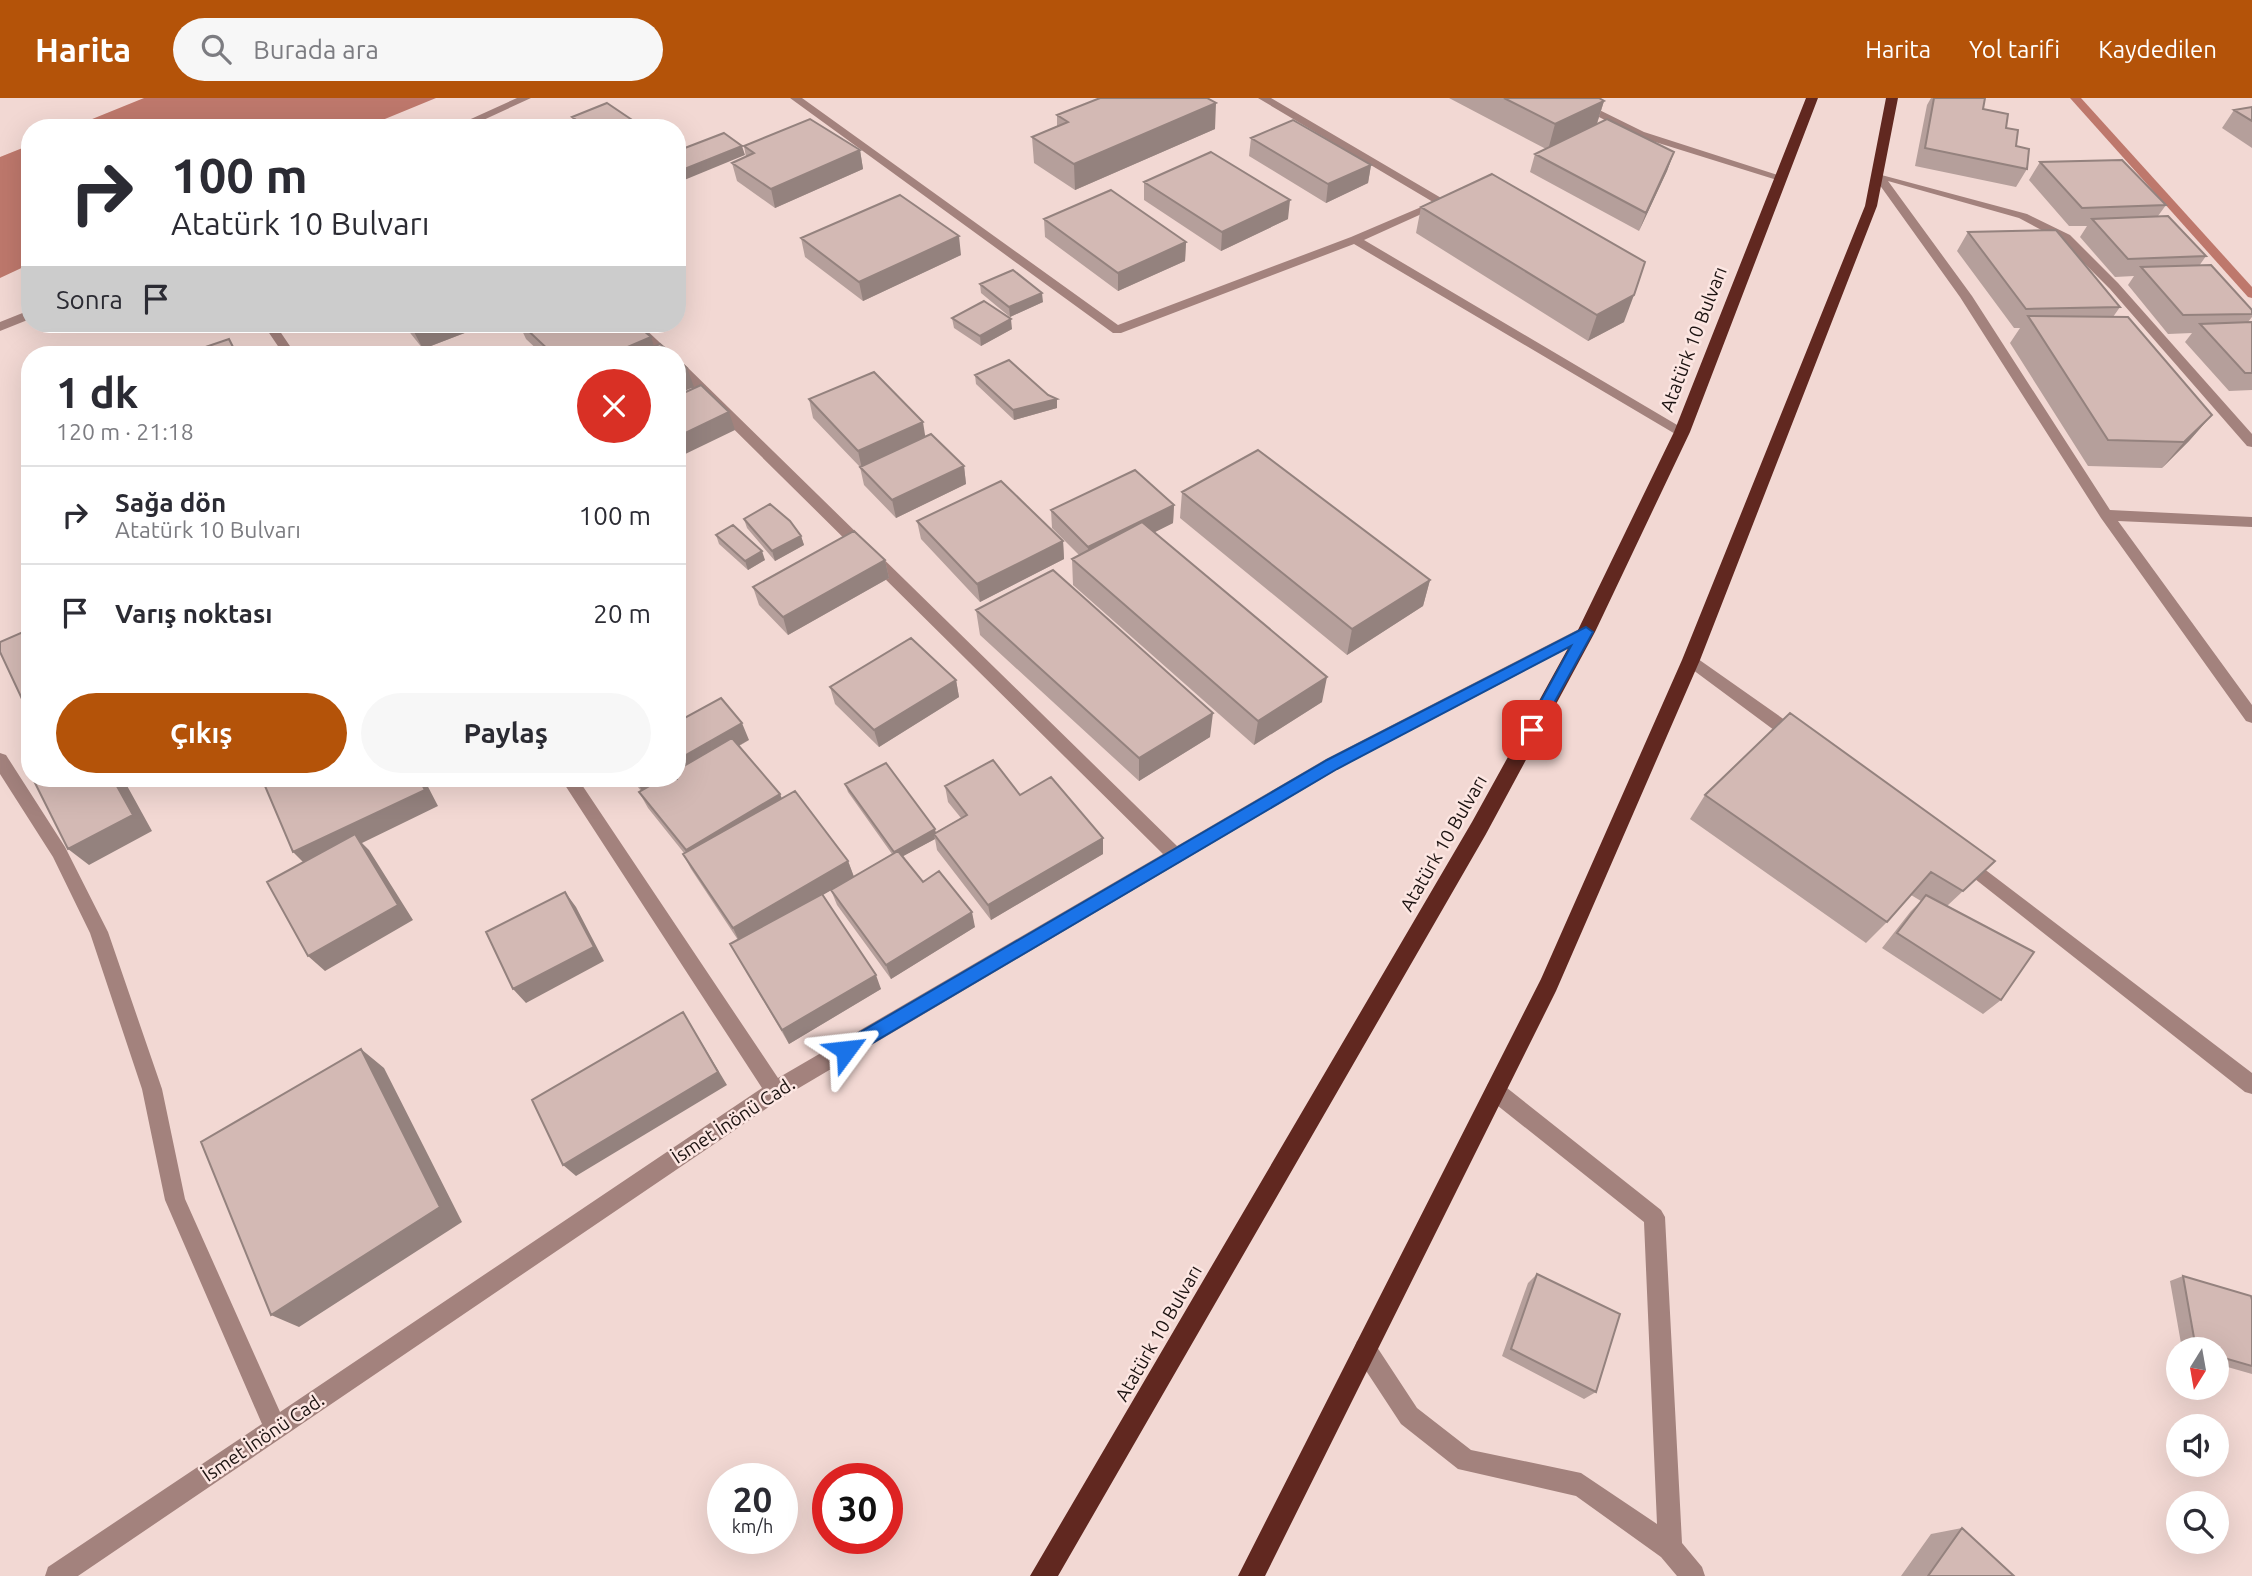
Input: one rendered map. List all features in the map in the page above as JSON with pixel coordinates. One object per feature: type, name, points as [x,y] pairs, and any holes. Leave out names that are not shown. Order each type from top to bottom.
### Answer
[{"type":"highway","name":"Atatürk 10 Bulvarı","points":[[1043,1576],[1479,828],[1586,632],[1682,432],[1812,98]]},
{"type":"highway","points":[[1251,1576],[1549,984],[1691,660],[1871,206],[1892,98]]},
{"type":"street","points":[[477,119],[526,98]]},
{"type":"street","points":[[795,98],[1117,330],[1355,240],[1442,202],[1263,98]]},
{"type":"street","points":[[1567,98],[1640,134],[1781,178]]},
{"type":"street","points":[[1878,175],[2023,216],[2066,238],[2114,286],[2252,443]]},
{"type":"street","points":[[1878,175],[1966,296],[2106,515],[2252,717]]},
{"type":"street","points":[[1355,240],[1682,432]]},
{"type":"street","points":[[0,327],[21,318]]},
{"type":"street","points":[[643,333],[657,346]]},
{"type":"street","points":[[686,374],[1177,857]]},
{"type":"street","points":[[2106,515],[2252,522]]},
{"type":"street","name":"İsmet İnönü Cad.","points":[[57,1576],[775,1091],[1332,764],[1586,632]]},
{"type":"street","points":[[1691,660],[1813,749]]},
{"type":"street","points":[[0,760],[59,852],[99,932],[152,1089],[175,1200],[276,1429]]},
{"type":"street","points":[[574,787],[775,1091]]},
{"type":"street","points":[[1945,847],[2252,1085]]},
{"type":"street","points":[[1495,1091],[1654,1217],[1670,1549]]},
{"type":"street","points":[[1365,1349],[1409,1416],[1466,1461],[1581,1485],[1670,1549],[1693,1576]]},
{"type":"shaded area","points":[[144,98],[436,98],[385,119],[92,119]]},
{"type":"shaded area","points":[[21,149],[21,268],[0,278],[0,157]]},
{"type":"building","points":[[1100,98],[1207,98],[1216,103],[1074,164],[1032,137],[1068,122],[1057,115]]},
{"type":"building","points":[[1504,98],[1599,98],[1604,101],[1555,124]]},
{"type":"building","points":[[1934,98],[1985,98],[1983,109],[2008,114],[2006,128],[2018,130],[2016,146],[2029,149],[2027,169],[1925,148]]},
{"type":"building","points":[[607,103],[631,119],[575,119],[572,117]]},
{"type":"building","points":[[2252,107],[2252,121],[2234,110]]},
{"type":"building","points":[[810,119],[860,150],[771,189],[732,163],[754,153],[744,146]]},
{"type":"building","points":[[1607,119],[1674,152],[1646,213],[1535,154]]},
{"type":"building","points":[[1293,120],[1371,165],[1328,184],[1251,138]]},
{"type":"building","points":[[724,133],[742,146],[686,168],[686,148]]},
{"type":"building","points":[[1211,152],[1290,200],[1222,232],[1144,182]]},
{"type":"building","points":[[2122,160],[2166,205],[2082,208],[2040,162]]},
{"type":"building","points":[[1492,174],[1645,262],[1634,295],[1597,315],[1421,207]]},
{"type":"building","points":[[1111,190],[1186,242],[1118,273],[1044,219]]},
{"type":"building","points":[[900,195],[959,236],[859,282],[801,238]]},
{"type":"building","points":[[2168,216],[2206,256],[2128,259],[2092,219]]},
{"type":"building","points":[[2056,230],[2120,307],[2026,309],[1968,232]]},
{"type":"building","points":[[2211,265],[2252,310],[2252,314],[2183,315],[2141,267]]},
{"type":"building","points":[[1013,270],[1042,293],[1009,307],[980,284]]},
{"type":"building","points":[[984,301],[1011,319],[980,336],[952,318]]},
{"type":"building","points":[[2028,316],[2128,317],[2212,415],[2184,442],[2108,440]]},
{"type":"building","points":[[2252,322],[2252,373],[2245,373],[2200,324]]},
{"type":"building","points":[[531,333],[646,333],[651,337],[630,346],[544,346]]},
{"type":"building","points":[[229,339],[232,346],[208,346]]},
{"type":"building","points":[[1009,360],[1048,395],[1057,399],[1013,410],[975,375]]},
{"type":"building","points":[[874,372],[923,422],[858,451],[809,399]]},
{"type":"building","points":[[701,385],[729,412],[686,433],[686,392]]},
{"type":"building","points":[[931,434],[964,466],[892,500],[860,467]]},
{"type":"building","points":[[1258,450],[1430,580],[1352,629],[1182,492]]},
{"type":"building","points":[[1135,470],[1174,505],[1088,547],[1051,510]]},
{"type":"building","points":[[1001,481],[1063,541],[977,584],[917,521]]},
{"type":"building","points":[[770,504],[790,521],[801,536],[772,551],[744,519]]},
{"type":"building","points":[[1142,522],[1327,677],[1258,721],[1072,559]]},
{"type":"building","points":[[733,525],[762,551],[745,561],[716,535]]},
{"type":"building","points":[[854,531],[885,560],[783,617],[753,587]]},
{"type":"building","points":[[1053,570],[1213,713],[1139,758],[976,610]]},
{"type":"building","points":[[21,633],[21,697],[0,652],[0,642]]},
{"type":"building","points":[[911,638],[956,680],[874,730],[830,687]]},
{"type":"building","points":[[721,698],[742,723],[686,755],[686,717]]},
{"type":"building","points":[[1790,713],[1995,861],[1963,891],[1931,872],[1887,922],[1705,795]]},
{"type":"building","points":[[732,738],[780,794],[686,850],[639,792],[648,787],[686,787],[686,765]]},
{"type":"building","points":[[993,760],[1020,795],[1051,777],[1103,838],[988,905],[934,834],[967,815],[945,786]]},
{"type":"building","points":[[886,763],[935,829],[894,852],[845,784]]},
{"type":"building","points":[[37,787],[117,787],[133,815],[68,849]]},
{"type":"building","points":[[265,787],[423,787],[425,790],[293,852]]},
{"type":"building","points":[[795,791],[848,861],[733,928],[683,854]]},
{"type":"building","points":[[355,834],[398,905],[308,956],[267,882]]},
{"type":"building","points":[[898,851],[923,882],[939,871],[972,912],[886,965],[831,890]]},
{"type":"building","points":[[565,892],[594,947],[513,989],[486,932]]},
{"type":"building","points":[[822,894],[876,975],[782,1030],[730,944]]},
{"type":"building","points":[[1926,895],[2034,952],[2001,1000],[1897,933]]},
{"type":"building","points":[[683,1012],[718,1072],[563,1165],[532,1100]]},
{"type":"building","points":[[361,1049],[440,1207],[271,1315],[201,1142]]},
{"type":"building","points":[[1537,1274],[1620,1314],[1596,1392],[1511,1349]]},
{"type":"building","points":[[2183,1276],[2251,1296],[2252,1366],[2230,1360],[2230,1337],[2194,1337]]},
{"type":"building","points":[[1962,1528],[2014,1576],[1928,1576]]},
{"type":"waterway","points":[[2075,98],[2252,294]]},
{"type":"route","points":[[846,1050],[1332,764],[1586,632],[1532,730]]}]
